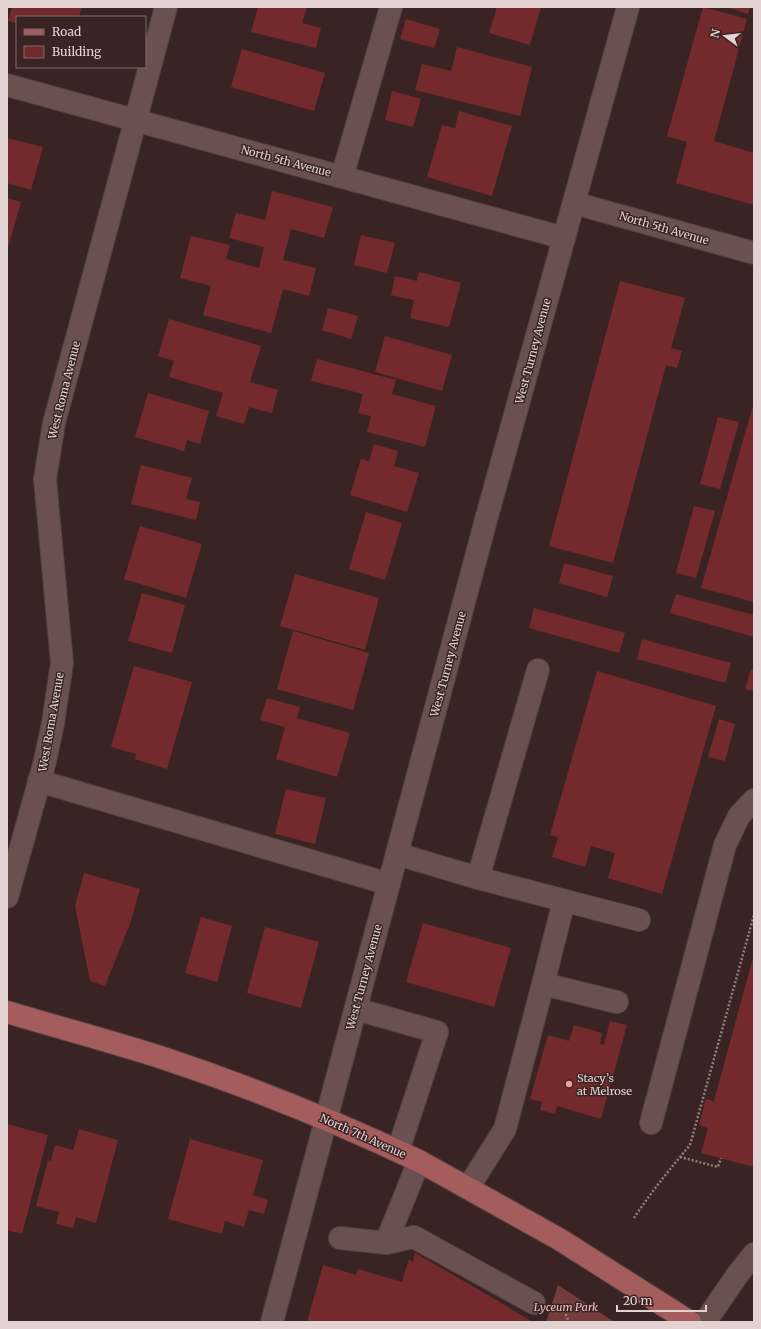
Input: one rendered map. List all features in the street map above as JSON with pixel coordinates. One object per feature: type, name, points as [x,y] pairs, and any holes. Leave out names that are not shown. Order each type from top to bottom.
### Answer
[{"type":"main road","name":"North 7th Avenue","points":[[7,1012],[166,1059],[327,1119],[398,1151],[419,1161],[559,1239],[690,1322]]},
{"type":"street","name":"West Roma Avenue","points":[[7,897],[39,781],[53,723],[62,663],[45,479],[54,423],[166,7]]},
{"type":"street","points":[[342,176],[391,7]]},
{"type":"street","name":"West Turney Avenue","points":[[272,1322],[397,854],[628,7]]},
{"type":"street","name":"North 5th Avenue","points":[[7,85],[564,238]]},
{"type":"street","name":"North 5th Avenue","points":[[574,203],[754,253]]},
{"type":"street","points":[[478,878],[538,670]]},
{"type":"street","points":[[39,781],[389,884]]},
{"type":"street","points":[[651,1123],[726,845],[739,816],[754,800]]},
{"type":"street","points":[[397,854],[478,878],[639,920]]},
{"type":"street","points":[[468,1188],[505,1129],[564,901]]},
{"type":"street","points":[[543,984],[617,1002]]},
{"type":"street","points":[[356,1009],[437,1032],[398,1151]]},
{"type":"street","points":[[386,1243],[419,1161]]},
{"type":"street","points":[[340,1238],[386,1243],[414,1237],[534,1303]]},
{"type":"street","points":[[705,1322],[738,1274],[754,1254]]},
{"type":"path","points":[[634,1218],[646,1200],[660,1184],[665,1174],[690,1145],[754,916]]},
{"type":"path","points":[[680,1157],[718,1167],[720,1158]]},
{"type":"path","points":[[559,1298],[569,1322]]},
{"type":"green space","name":"Lyceum Park","points":[[558,1285],[614,1322],[546,1322]]},
{"type":"building","points":[[12,7],[82,7],[79,16],[16,16],[16,23],[8,21]]},
{"type":"building","points":[[258,7],[307,7],[302,23],[321,28],[316,48],[251,32]]},
{"type":"building","points":[[497,7],[541,7],[530,45],[489,33]]},
{"type":"building","points":[[703,7],[747,19],[714,141],[754,153],[754,205],[676,183],[687,142],[667,136]]},
{"type":"building","points":[[726,7],[750,7],[748,14]]},
{"type":"building","points":[[406,19],[440,29],[434,48],[400,39]]},
{"type":"building","points":[[457,47],[532,67],[520,116],[415,90],[422,64],[451,71]]},
{"type":"building","points":[[242,49],[325,73],[314,111],[231,87]]},
{"type":"building","points":[[392,91],[421,99],[413,127],[385,120]]},
{"type":"building","points":[[459,111],[512,126],[492,196],[427,177],[442,125],[455,128]]},
{"type":"building","points":[[7,138],[43,147],[31,190],[7,183]]},
{"type":"building","points":[[272,191],[333,207],[324,238],[291,229],[283,260],[316,268],[309,296],[283,289],[271,333],[203,315],[211,286],[180,278],[191,236],[230,245],[226,259],[259,268],[264,247],[229,238],[236,213],[265,220]]},
{"type":"building","points":[[7,198],[21,202],[7,251]]},
{"type":"building","points":[[361,235],[395,243],[387,273],[354,265]]},
{"type":"building","points":[[419,272],[461,283],[449,327],[410,318],[414,300],[391,295],[395,276],[417,281]]},
{"type":"building","points":[[620,281],[685,298],[671,348],[682,351],[677,368],[666,365],[613,563],[549,546]]},
{"type":"building","points":[[328,308],[358,316],[351,339],[322,330]]},
{"type":"building","points":[[169,319],[261,346],[250,382],[278,390],[272,413],[249,407],[244,424],[216,416],[223,393],[169,377],[174,361],[158,356]]},
{"type":"building","points":[[385,336],[452,355],[442,391],[375,372]]},
{"type":"building","points":[[317,359],[396,380],[392,394],[436,406],[425,447],[367,432],[371,416],[358,413],[363,394],[311,381]]},
{"type":"building","points":[[148,393],[209,411],[200,444],[187,440],[184,451],[135,437]]},
{"type":"building","points":[[754,402],[754,602],[701,588]]},
{"type":"building","points":[[718,417],[739,422],[720,489],[700,484]]},
{"type":"building","points":[[374,444],[398,451],[394,466],[419,473],[407,512],[350,495],[361,459],[369,461]]},
{"type":"building","points":[[141,465],[192,478],[186,499],[200,502],[196,520],[131,504]]},
{"type":"building","points":[[694,506],[715,511],[696,578],[676,573]]},
{"type":"building","points":[[366,512],[402,523],[385,580],[349,569]]},
{"type":"building","points":[[140,526],[202,544],[186,598],[124,579]]},
{"type":"building","points":[[564,563],[613,576],[607,597],[559,583]]},
{"type":"building","points":[[295,574],[379,598],[365,650],[280,626]]},
{"type":"building","points":[[142,593],[185,605],[172,653],[128,641]]},
{"type":"building","points":[[676,594],[754,615],[754,637],[670,613]]},
{"type":"building","points":[[534,608],[625,633],[619,653],[529,628]]},
{"type":"building","points":[[293,631],[369,653],[353,710],[277,689]]},
{"type":"building","points":[[642,639],[731,663],[725,683],[637,659]]},
{"type":"building","points":[[134,666],[192,682],[167,769],[135,759],[136,754],[111,747]]},
{"type":"building","points":[[751,669],[754,670],[754,691],[745,689]]},
{"type":"building","points":[[597,671],[716,706],[662,894],[608,878],[615,853],[591,846],[585,867],[552,857],[558,837],[550,835]]},
{"type":"building","points":[[267,698],[300,707],[297,718],[350,733],[337,777],[276,759],[285,727],[260,720]]},
{"type":"building","points":[[719,719],[735,724],[725,761],[708,757]]},
{"type":"building","points":[[286,789],[326,798],[315,844],[275,834]]},
{"type":"building","points":[[84,873],[140,889],[131,921],[105,986],[90,981],[75,906]]},
{"type":"building","points":[[201,917],[232,926],[217,982],[185,973]]},
{"type":"building","points":[[423,923],[511,948],[494,1007],[406,982]]},
{"type":"building","points":[[265,927],[319,942],[301,1008],[247,993]]},
{"type":"building","points":[[754,954],[754,1167],[701,1153],[708,1128],[699,1125],[706,1099],[714,1101]]},
{"type":"building","points":[[610,1021],[627,1025],[601,1119],[557,1106],[555,1114],[540,1110],[542,1102],[530,1099],[548,1035],[569,1041],[574,1025],[602,1033],[600,1044],[604,1045]]},
{"type":"building","points":[[7,1124],[48,1135],[22,1234],[7,1230]]},
{"type":"building","points":[[79,1129],[118,1140],[96,1223],[76,1217],[73,1228],[56,1224],[59,1212],[36,1206],[48,1160],[51,1161],[55,1145],[73,1150]]},
{"type":"building","points":[[190,1139],[263,1160],[253,1195],[268,1200],[264,1214],[249,1210],[244,1227],[225,1221],[222,1234],[168,1219]]},
{"type":"building","points":[[415,1253],[533,1322],[307,1322],[323,1265],[356,1275],[358,1269],[402,1282],[409,1259],[413,1262]]},
{"type":"place","name":"Stacy’s at Melrose","points":[[569,1084]]}]
